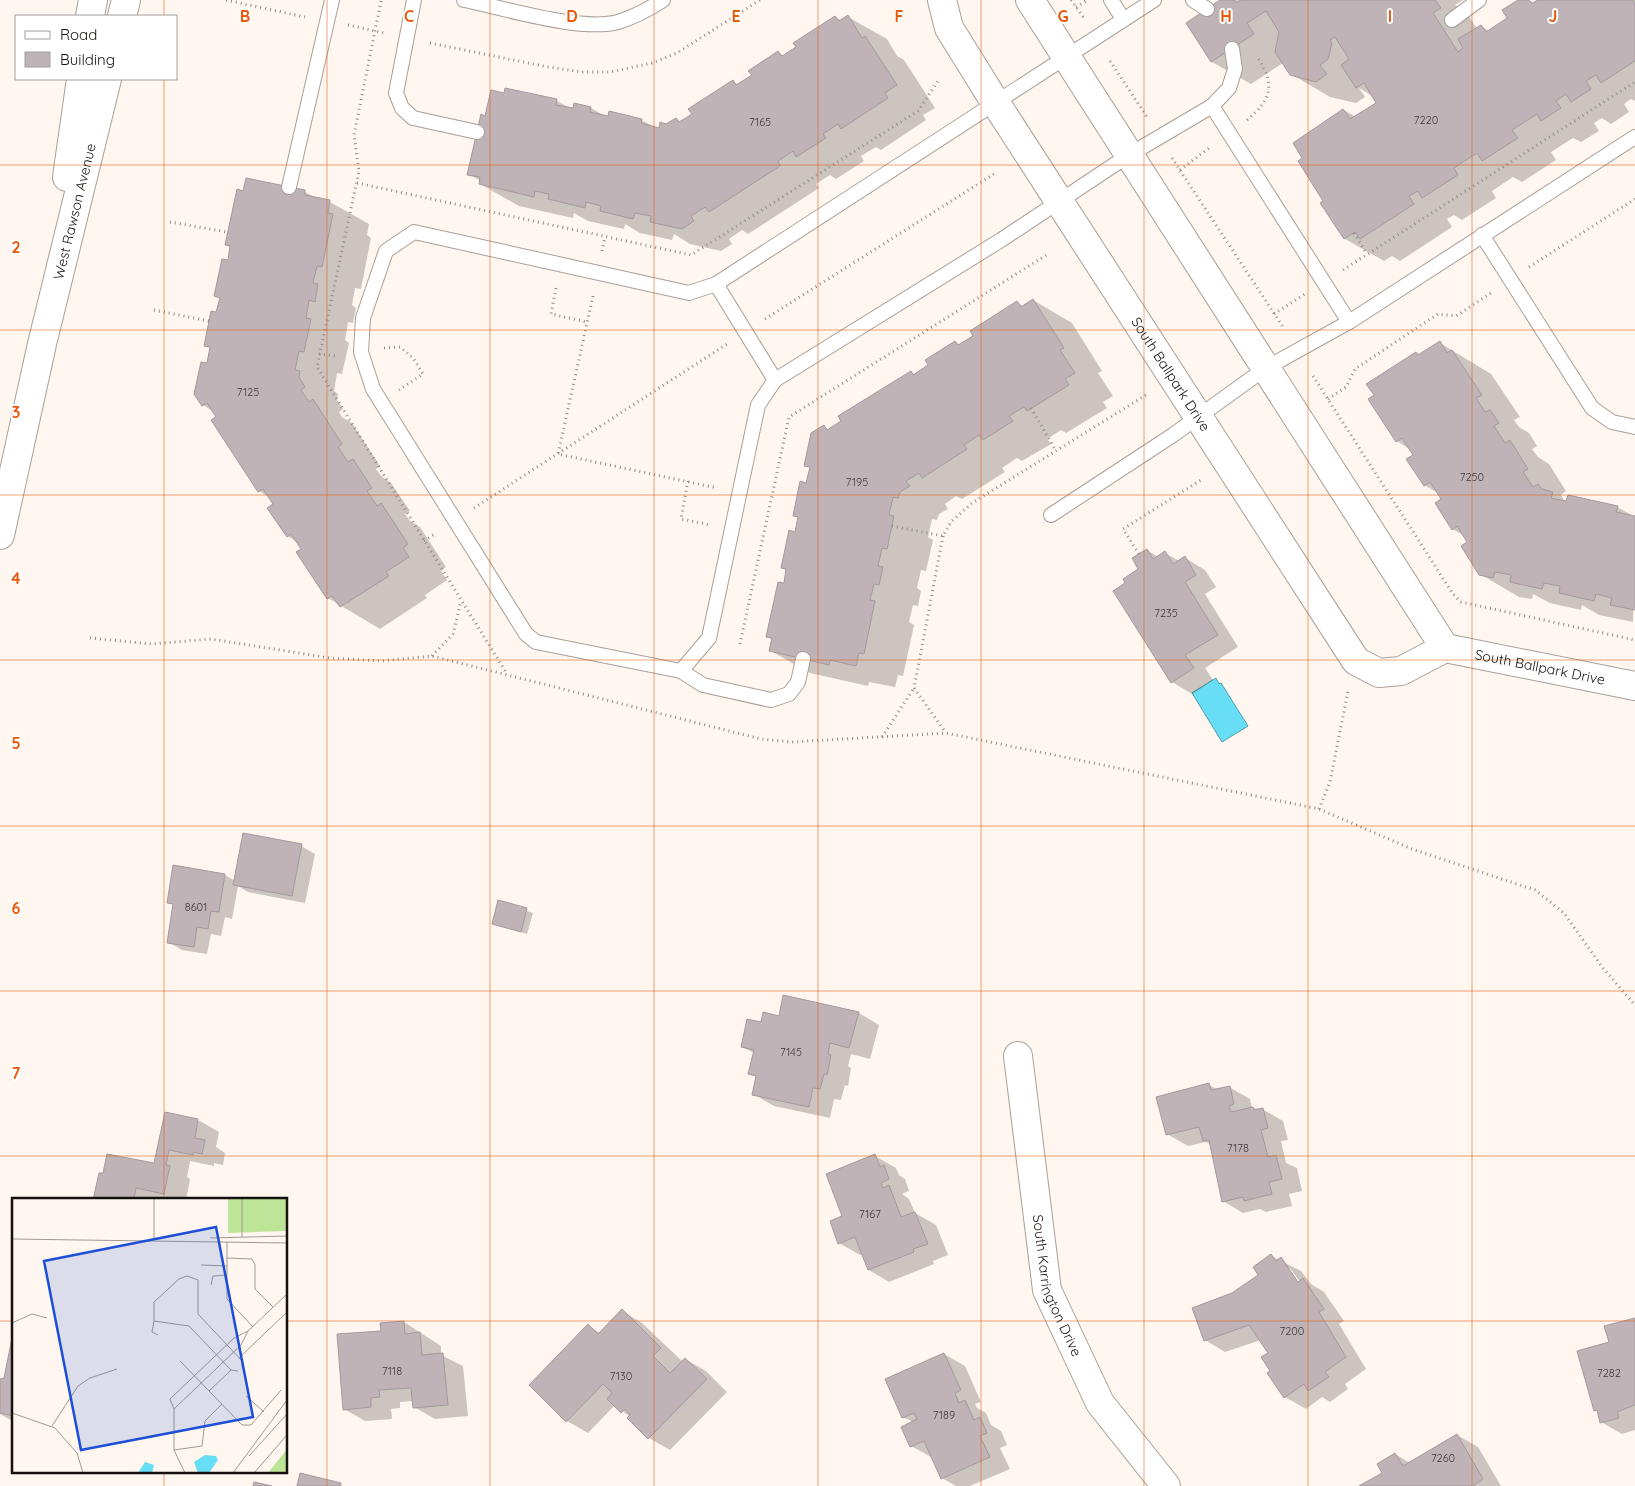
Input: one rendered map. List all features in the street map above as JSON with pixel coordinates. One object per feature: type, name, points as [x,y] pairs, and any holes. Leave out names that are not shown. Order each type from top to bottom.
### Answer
[{"type":"street","points":[[90,15],[93,0]]},
{"type":"street","points":[[122,15],[126,0]]},
{"type":"street","name":"South Ballpark Drive","points":[[942,0],[949,28],[1356,661],[1379,673],[1401,671],[1446,648],[1635,686]]},
{"type":"street","points":[[1030,0],[1446,648]]},
{"type":"street","name":"West Rawson Avenue","points":[[42,344],[81,80]]},
{"type":"street","name":"West Rawson Avenue","points":[[0,534],[42,344],[107,80]]},
{"type":"street","name":"South Karrington Drive","points":[[1018,1056],[1047,1290],[1100,1403],[1166,1486]]},
{"type":"lane","points":[[289,187],[332,0]]},
{"type":"lane","points":[[414,0],[396,93],[402,108],[413,118],[477,132]]},
{"type":"lane","points":[[464,0],[584,25],[617,22],[645,11],[663,0]]},
{"type":"lane","points":[[1111,0],[1123,19]]},
{"type":"lane","points":[[803,659],[798,682],[788,694],[771,700],[703,685],[681,671],[536,642],[526,634],[374,389],[361,352],[363,318],[386,251],[414,232],[689,293],[716,284],[1154,0]]},
{"type":"lane","points":[[1193,0],[1207,9]]},
{"type":"lane","points":[[1452,20],[1479,0]]},
{"type":"lane","points":[[681,671],[709,638],[758,405],[775,380],[1001,240],[1129,155],[1212,106],[1229,88],[1235,69],[1232,49]]},
{"type":"lane","points":[[1212,106],[1349,322]]},
{"type":"lane","points":[[1051,515],[1198,418],[1266,368],[1349,322],[1635,137]]},
{"type":"lane","points":[[1482,235],[1592,408],[1612,422],[1635,426]]},
{"type":"lane","points":[[716,284],[775,380]]},
{"type":"path","points":[[226,0],[313,18]]},
{"type":"path","points":[[423,41],[548,67],[582,72],[610,72],[652,63],[677,53],[760,0]]},
{"type":"path","points":[[1072,0],[1084,19]]},
{"type":"path","points":[[1076,7],[1086,1]]},
{"type":"path","points":[[343,24],[392,35]]},
{"type":"path","points":[[1244,122],[1262,108],[1267,96],[1268,73],[1256,57]]},
{"type":"path","points":[[1110,61],[1148,118]]},
{"type":"path","points":[[356,183],[691,255],[918,111],[938,81]]},
{"type":"path","points":[[1340,271],[1635,82]]},
{"type":"path","points":[[1180,170],[1212,146]]},
{"type":"path","points":[[1172,158],[1283,327]]},
{"type":"path","points":[[762,321],[996,172]]},
{"type":"path","points":[[1529,267],[1635,199]]},
{"type":"path","points":[[170,222],[227,232]]},
{"type":"path","points":[[1354,233],[1367,254]]},
{"type":"path","points":[[601,256],[605,237]]},
{"type":"path","points":[[740,644],[789,417],[1048,254]]},
{"type":"path","points":[[558,454],[594,290]]},
{"type":"path","points":[[1274,314],[1307,293]]},
{"type":"path","points":[[1328,399],[1346,387],[1355,368],[1438,314],[1456,316],[1491,293]]},
{"type":"path","points":[[154,310],[209,321]]},
{"type":"path","points":[[551,314],[587,322]]},
{"type":"path","points":[[468,512],[730,342]]},
{"type":"path","points":[[383,348],[400,347],[413,358],[423,374]]},
{"type":"path","points":[[319,354],[336,356]]},
{"type":"path","points":[[1313,376],[1453,594],[1461,602],[1635,640]]},
{"type":"path","points":[[882,737],[914,688],[943,536],[951,522],[972,503],[1146,395]]},
{"type":"path","points":[[1031,408],[1056,451]]},
{"type":"path","points":[[558,454],[720,488]]},
{"type":"path","points":[[1139,554],[1123,529],[1201,480]]},
{"type":"path","points":[[688,481],[681,519],[732,529]]},
{"type":"path","points":[[892,526],[943,536]]},
{"type":"path","points":[[424,541],[435,534]]},
{"type":"path","points":[[447,577],[507,674]]},
{"type":"path","points":[[432,656],[452,634],[461,601]]},
{"type":"path","points":[[90,638],[152,644],[211,639],[330,658],[381,661],[432,656],[761,739],[792,742],[946,733],[1319,809],[1412,848],[1535,890],[1564,913],[1602,967],[1635,1005]]},
{"type":"path","points":[[1319,809],[1330,782],[1345,702],[1356,661]]},
{"type":"path","points":[[914,688],[946,733]]},
{"type":"water","points":[[1216,678],[1248,726],[1222,742],[1192,693]]},
{"type":"building","points":[[1220,0],[1234,0],[1236,3],[1241,0],[1435,0],[1441,8],[1433,13],[1458,52],[1463,48],[1458,39],[1481,25],[1486,32],[1507,18],[1502,10],[1518,0],[1529,0],[1532,4],[1537,0],[1633,0],[1635,3],[1635,61],[1601,83],[1596,75],[1586,81],[1591,89],[1571,102],[1566,94],[1556,101],[1561,108],[1541,121],[1537,114],[1512,130],[1518,138],[1482,161],[1477,153],[1454,168],[1458,175],[1422,198],[1418,191],[1409,196],[1414,204],[1360,239],[1355,232],[1344,239],[1320,203],[1323,201],[1298,161],[1302,158],[1293,143],[1343,109],[1350,119],[1376,103],[1364,83],[1356,88],[1341,65],[1349,59],[1335,37],[1330,40],[1332,43],[1328,59],[1320,65],[1327,74],[1316,82],[1290,75],[1275,52],[1279,32],[1266,11],[1247,23],[1254,34],[1211,62],[1186,23]]},
{"type":"building","points":[[848,15],[862,38],[865,36],[897,85],[885,93],[888,98],[841,129],[838,124],[823,134],[826,138],[796,157],[793,151],[778,161],[780,166],[709,212],[705,207],[691,216],[694,221],[682,229],[650,222],[651,216],[635,213],[633,219],[600,211],[601,206],[586,202],[585,208],[548,199],[549,194],[535,191],[534,197],[479,184],[480,177],[467,175],[481,114],[485,116],[491,90],[504,93],[505,88],[557,99],[556,105],[573,108],[574,103],[591,107],[590,112],[608,116],[609,111],[642,119],[641,123],[659,128],[660,122],[666,124],[676,118],[679,122],[692,114],[688,109],[733,80],[736,85],[752,75],[748,71],[778,51],[782,56],[796,47],[793,43],[835,16],[839,21]]},
{"type":"building","points":[[246,178],[305,190],[305,195],[330,200],[328,213],[333,214],[322,267],[317,266],[313,283],[318,284],[315,302],[309,300],[306,318],[311,319],[304,352],[299,351],[295,370],[300,371],[299,377],[305,387],[301,390],[309,402],[313,399],[342,444],[338,447],[348,462],[353,459],[372,488],[367,491],[377,506],[381,503],[408,544],[403,548],[409,557],[386,572],[389,576],[340,607],[332,596],[327,599],[296,552],[301,549],[291,534],[287,537],[267,508],[273,504],[263,489],[258,492],[211,420],[216,417],[207,403],[202,406],[194,394],[201,362],[207,363],[210,347],[204,346],[211,311],[216,312],[220,298],[214,296],[222,259],[228,260],[230,246],[225,245],[237,189],[243,191]]},
{"type":"building","points":[[1033,299],[1064,348],[1060,350],[1075,373],[1065,379],[1069,385],[1027,411],[1024,407],[1009,416],[1013,421],[983,440],[979,435],[964,445],[967,449],[922,478],[919,473],[906,481],[910,486],[900,492],[898,498],[893,497],[889,515],[894,516],[887,549],[882,548],[878,566],[883,567],[879,585],[874,584],[870,600],[875,601],[864,654],[859,653],[856,666],[830,660],[829,665],[769,651],[772,638],[766,637],[778,582],[784,583],[786,569],[781,568],[789,530],[795,532],[798,517],[793,516],[800,481],[806,483],[810,467],[804,466],[811,433],[824,425],[827,430],[841,421],[838,416],[911,371],[913,375],[928,365],[925,360],[955,341],[958,345],[973,336],[970,331],[1017,301],[1021,307]]},
{"type":"building","points":[[1440,341],[1447,353],[1452,350],[1482,395],[1476,398],[1485,412],[1490,410],[1499,423],[1494,426],[1505,443],[1510,440],[1528,469],[1523,472],[1533,487],[1538,484],[1542,489],[1553,492],[1551,498],[1566,501],[1568,495],[1618,506],[1616,512],[1635,516],[1635,610],[1610,605],[1612,598],[1596,594],[1594,601],[1559,593],[1560,586],[1544,583],[1542,589],[1510,582],[1511,575],[1495,572],[1493,578],[1479,575],[1461,546],[1467,542],[1457,526],[1452,530],[1435,503],[1441,499],[1430,482],[1424,486],[1406,459],[1413,455],[1402,438],[1396,442],[1368,399],[1374,395],[1366,384],[1416,352],[1418,355]]},
{"type":"building","points":[[1147,549],[1153,559],[1165,551],[1173,564],[1185,556],[1196,575],[1185,582],[1218,635],[1185,655],[1194,668],[1171,683],[1113,591],[1125,583],[1123,579],[1138,569],[1132,558]]},
{"type":"building","points":[[243,833],[302,844],[292,896],[233,885]]},
{"type":"building","points":[[173,865],[225,874],[219,912],[211,911],[208,929],[197,927],[194,947],[167,943],[173,904],[167,903]]},
{"type":"building","points":[[498,900],[527,908],[521,932],[492,924]]},
{"type":"building","points":[[783,995],[859,1012],[849,1048],[830,1043],[828,1054],[831,1055],[827,1075],[824,1074],[820,1089],[813,1088],[809,1107],[752,1095],[756,1076],[748,1074],[754,1050],[741,1047],[747,1019],[761,1022],[763,1012],[779,1016]]},
{"type":"building","points":[[1209,1083],[1211,1090],[1230,1086],[1234,1104],[1229,1106],[1231,1112],[1253,1107],[1254,1110],[1263,1108],[1268,1128],[1261,1130],[1268,1157],[1276,1155],[1282,1179],[1269,1182],[1272,1194],[1244,1201],[1243,1197],[1222,1202],[1209,1140],[1203,1141],[1199,1127],[1166,1135],[1156,1097]]},
{"type":"building","points":[[165,1112],[198,1119],[195,1138],[205,1140],[202,1154],[194,1152],[193,1155],[169,1150],[166,1165],[170,1166],[164,1194],[136,1188],[134,1198],[93,1198],[99,1173],[103,1173],[107,1154],[154,1163]]},
{"type":"building","points":[[875,1154],[880,1167],[884,1165],[889,1179],[881,1183],[883,1188],[889,1185],[901,1217],[915,1212],[928,1244],[913,1249],[914,1252],[868,1270],[855,1237],[838,1244],[830,1221],[842,1216],[826,1174]]},
{"type":"building","points":[[1271,1254],[1276,1261],[1281,1257],[1298,1282],[1303,1278],[1324,1309],[1319,1312],[1346,1357],[1325,1372],[1329,1377],[1308,1391],[1304,1384],[1284,1398],[1267,1373],[1270,1371],[1261,1357],[1268,1353],[1249,1325],[1204,1341],[1192,1308],[1232,1293],[1258,1275],[1253,1267]]},
{"type":"building","points":[[622,1309],[661,1348],[653,1356],[670,1373],[685,1358],[707,1379],[648,1439],[627,1418],[630,1415],[625,1409],[621,1413],[607,1399],[612,1393],[603,1384],[566,1422],[529,1385],[588,1324],[598,1334]]},
{"type":"building","points":[[1635,1318],[1635,1405],[1617,1412],[1619,1418],[1600,1423],[1597,1410],[1594,1411],[1577,1351],[1609,1342],[1604,1326]]},
{"type":"building","points":[[404,1321],[405,1334],[420,1332],[422,1355],[443,1353],[448,1405],[413,1408],[411,1388],[379,1390],[380,1397],[371,1398],[371,1407],[343,1410],[337,1334],[381,1331],[380,1323]]},
{"type":"building","points":[[12,1338],[12,1416],[0,1413],[0,1379],[4,1378]]},
{"type":"building","points":[[944,1353],[961,1390],[955,1393],[959,1403],[965,1400],[974,1420],[980,1417],[987,1433],[980,1436],[990,1457],[941,1479],[924,1441],[910,1447],[901,1427],[917,1419],[914,1413],[902,1418],[885,1379]]},
{"type":"building","points":[[1457,1434],[1483,1479],[1473,1486],[1359,1486],[1382,1473],[1377,1464],[1395,1453],[1403,1466]]},
{"type":"building","points":[[300,1473],[341,1483],[341,1486],[297,1486]]},
{"type":"building","points":[[254,1482],[272,1486],[253,1486]]}]
